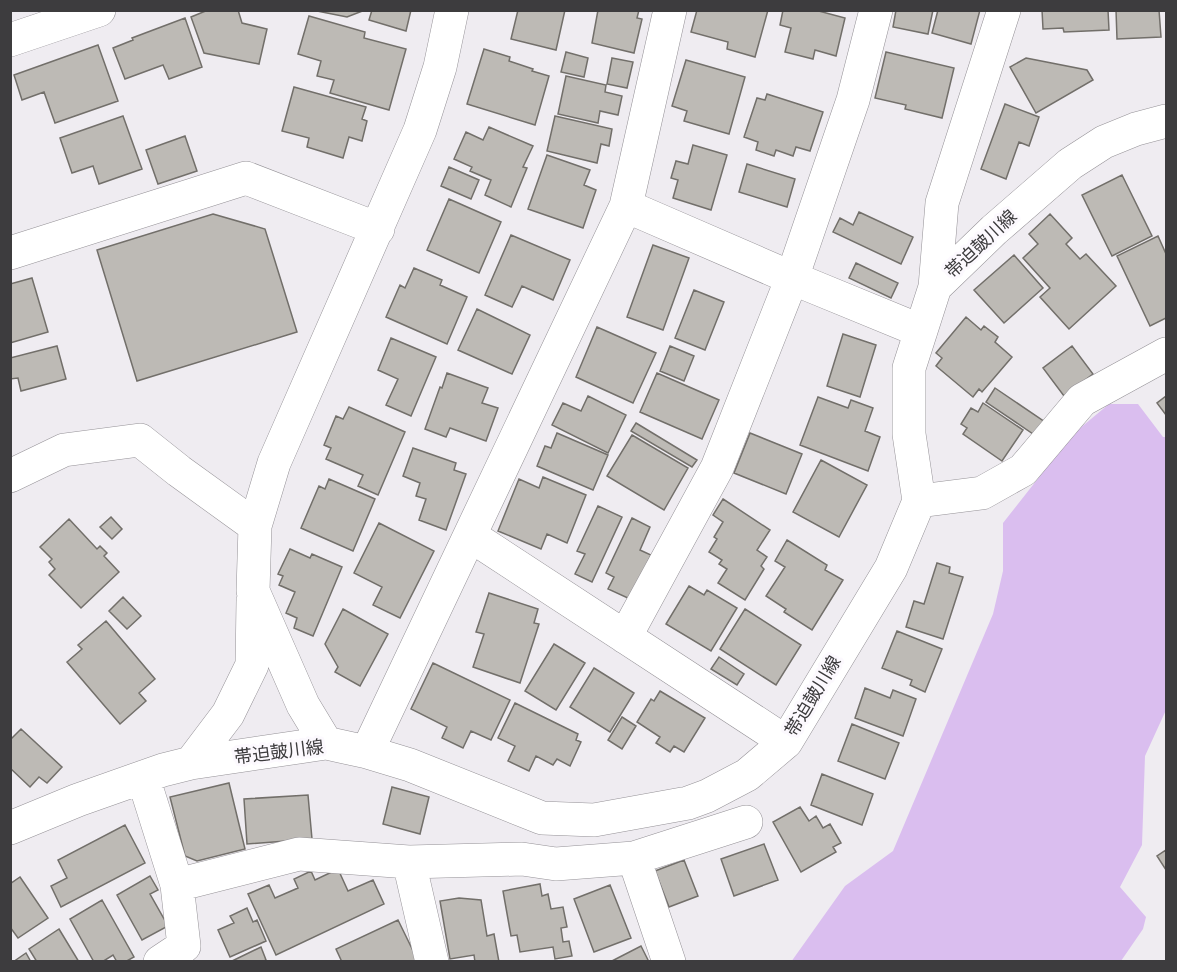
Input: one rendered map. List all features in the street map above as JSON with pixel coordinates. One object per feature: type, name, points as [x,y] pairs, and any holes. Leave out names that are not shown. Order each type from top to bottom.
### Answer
[{"type":"street","points":[[10,40],[99,10]]},
{"type":"street","points":[[191,763],[228,714],[252,665],[255,526],[274,463],[420,130],[440,67],[452,10]]},
{"type":"street","points":[[367,752],[626,206],[670,10]]},
{"type":"street","points":[[625,638],[717,468],[792,278],[853,100],[876,10]]},
{"type":"street","points":[[935,288],[942,203],[1004,10]]},
{"type":"street","name":"帯迫皷川線","points":[[10,828],[78,800],[163,770],[191,763],[326,743],[410,765],[542,818],[594,820],[688,803],[707,796],[747,774],[786,742],[891,568],[919,501],[909,434],[909,368],[935,288],[994,230],[1070,164],[1104,142],[1136,129],[1167,121]]},
{"type":"street","points":[[10,253],[246,178],[378,229]]},
{"type":"street","points":[[626,206],[921,331]]},
{"type":"street","points":[[919,501],[982,493],[1023,470],[1082,400],[1167,354]]},
{"type":"street","points":[[10,476],[64,450],[140,440],[255,526]]},
{"type":"street","points":[[471,536],[786,742]]},
{"type":"street","points":[[253,591],[303,705],[326,743]]},
{"type":"street","points":[[143,777],[177,885],[184,946],[160,962]]},
{"type":"street","points":[[177,885],[299,854],[409,862],[522,859],[556,864],[634,858],[746,822]]},
{"type":"street","points":[[634,858],[669,962]]},
{"type":"street","points":[[409,862],[432,962]]},
{"type":"shaded area","points":[[1109,404],[1138,404],[1163,437],[1166,437],[1166,710],[1145,756],[1142,845],[1120,887],[1146,917],[1143,929],[1121,961],[791,962],[845,886],[893,851],[993,614],[1003,571],[1003,523],[1073,434]]},
{"type":"building","points":[[208,10],[238,10],[242,23],[267,29],[259,64],[204,53],[191,17]]},
{"type":"building","points":[[312,10],[365,10],[347,17]]},
{"type":"building","points":[[372,10],[411,10],[406,31],[369,20]]},
{"type":"building","points":[[518,10],[565,10],[556,50],[511,39]]},
{"type":"building","points":[[598,10],[639,10],[637,18],[642,19],[634,53],[592,43]]},
{"type":"building","points":[[697,10],[768,10],[755,57],[727,49],[728,42],[691,32]]},
{"type":"building","points":[[783,10],[815,10],[845,18],[836,56],[815,50],[813,59],[785,52],[791,28],[780,25]]},
{"type":"building","points":[[896,10],[933,10],[928,34],[893,27]]},
{"type":"building","points":[[938,10],[980,10],[971,44],[932,33]]},
{"type":"building","points":[[1042,10],[1108,10],[1109,30],[1064,32],[1063,28],[1043,29]]},
{"type":"building","points":[[1116,10],[1159,10],[1161,37],[1117,39]]},
{"type":"building","points":[[309,16],[365,32],[364,38],[406,49],[389,110],[330,93],[334,80],[317,76],[321,61],[298,54]]},
{"type":"building","points":[[185,18],[202,67],[169,79],[163,65],[125,79],[113,48],[133,40],[132,38]]},
{"type":"building","points":[[98,45],[118,101],[55,123],[44,92],[22,100],[14,75]]},
{"type":"building","points":[[484,49],[510,57],[509,61],[549,76],[535,125],[467,104]]},
{"type":"building","points":[[566,52],[588,58],[584,77],[561,72]]},
{"type":"building","points":[[886,52],[954,68],[942,118],[905,109],[906,105],[875,98]]},
{"type":"building","points":[[612,58],[633,62],[627,88],[607,84]]},
{"type":"building","points":[[1026,58],[1087,70],[1093,80],[1036,113],[1010,67]]},
{"type":"building","points":[[686,60],[745,77],[729,134],[684,121],[687,111],[672,106]]},
{"type":"building","points":[[566,76],[606,85],[605,92],[622,96],[618,115],[600,111],[598,123],[558,114]]},
{"type":"building","points":[[294,87],[366,107],[362,119],[367,121],[362,141],[349,137],[343,158],[307,147],[309,138],[282,131]]},
{"type":"building","points":[[767,94],[823,112],[810,151],[796,147],[793,156],[776,150],[774,156],[756,150],[758,142],[744,137],[757,98],[765,100]]},
{"type":"building","points":[[1005,104],[1039,117],[1029,146],[1019,142],[1006,179],[981,169]]},
{"type":"building","points":[[123,116],[142,169],[99,184],[93,166],[72,173],[60,138]]},
{"type":"building","points":[[555,116],[612,129],[609,146],[601,144],[597,163],[547,151]]},
{"type":"building","points":[[489,127],[533,146],[523,167],[527,168],[511,207],[485,195],[491,180],[470,171],[472,167],[454,159],[466,132],[483,140]]},
{"type":"building","points":[[185,136],[197,171],[158,184],[146,150]]},
{"type":"building","points":[[693,145],[727,155],[711,210],[673,198],[678,180],[671,178],[676,161],[688,164]]},
{"type":"building","points":[[547,155],[590,170],[584,185],[596,190],[583,228],[528,209]]},
{"type":"building","points":[[747,164],[795,179],[787,207],[739,192]]},
{"type":"building","points":[[449,167],[479,180],[471,199],[441,186]]},
{"type":"building","points":[[1122,175],[1152,236],[1112,256],[1082,195]]},
{"type":"building","points":[[449,199],[501,222],[479,273],[427,250]]},
{"type":"building","points":[[859,212],[913,237],[901,264],[833,232],[840,218],[853,225]]},
{"type":"building","points":[[213,214],[265,229],[297,332],[137,381],[97,250]]},
{"type":"building","points":[[1050,214],[1072,238],[1066,244],[1080,259],[1086,254],[1116,286],[1069,329],[1040,297],[1050,288],[1023,258],[1038,244],[1029,234]]},
{"type":"building","points":[[511,235],[570,260],[553,300],[522,286],[512,307],[485,295]]},
{"type":"building","points":[[1158,236],[1166,254],[1166,318],[1150,326],[1117,256]]},
{"type":"building","points":[[653,245],[689,258],[663,330],[627,317]]},
{"type":"building","points":[[1014,255],[1043,288],[1004,323],[974,290]]},
{"type":"building","points":[[856,263],[898,283],[891,298],[849,278]]},
{"type":"building","points":[[414,268],[442,280],[440,285],[467,297],[447,344],[386,317],[400,285],[405,288]]},
{"type":"building","points":[[32,278],[48,332],[10,343],[10,284]]},
{"type":"building","points":[[694,290],[724,302],[705,350],[675,338]]},
{"type":"building","points":[[477,309],[530,335],[512,374],[458,350]]},
{"type":"building","points":[[966,317],[981,330],[984,326],[998,337],[995,342],[1012,357],[982,392],[979,389],[973,397],[936,366],[942,358],[936,353]]},
{"type":"building","points":[[597,327],[656,353],[633,403],[576,377]]},
{"type":"building","points":[[843,334],[876,345],[860,397],[827,386]]},
{"type":"building","points":[[391,338],[436,357],[411,416],[386,405],[398,379],[378,370]]},
{"type":"building","points":[[57,346],[66,379],[21,391],[18,378],[10,379],[10,358]]},
{"type":"building","points":[[670,346],[694,356],[684,381],[660,371]]},
{"type":"building","points":[[1072,346],[1093,374],[1064,396],[1043,368]]},
{"type":"building","points":[[447,373],[488,388],[482,403],[498,408],[486,441],[450,428],[446,437],[425,429]]},
{"type":"building","points":[[657,373],[719,400],[702,439],[640,412]]},
{"type":"building","points":[[995,388],[1045,422],[1036,436],[986,402]]},
{"type":"building","points":[[588,396],[626,415],[608,453],[552,425],[563,403],[581,411]]},
{"type":"building","points":[[1166,396],[1166,415],[1157,403]]},
{"type":"building","points":[[818,397],[848,408],[851,400],[873,408],[865,431],[880,437],[868,471],[800,445]]},
{"type":"building","points":[[983,403],[1023,430],[1002,461],[963,434],[967,428],[961,424],[971,408],[978,412]]},
{"type":"building","points":[[349,407],[405,432],[378,495],[358,486],[363,475],[326,459],[331,448],[324,445],[336,416],[343,419]]},
{"type":"building","points":[[636,423],[697,460],[692,467],[631,431]]},
{"type":"building","points":[[557,433],[608,455],[593,490],[537,466],[545,446],[551,448]]},
{"type":"building","points":[[750,433],[802,454],[786,494],[734,473]]},
{"type":"building","points":[[632,435],[688,468],[664,510],[607,476]]},
{"type":"building","points":[[413,448],[456,463],[454,470],[466,474],[446,530],[419,520],[426,499],[416,496],[420,483],[403,476]]},
{"type":"building","points":[[821,460],[867,485],[839,537],[793,512]]},
{"type":"building","points":[[543,477],[586,495],[567,543],[547,534],[541,549],[498,531],[519,479],[539,488]]},
{"type":"building","points":[[329,479],[375,499],[353,551],[301,528],[319,486],[325,489]]},
{"type":"building","points":[[723,499],[770,530],[757,550],[767,557],[761,566],[764,569],[745,600],[718,583],[727,569],[719,564],[722,560],[709,552],[717,539],[714,537],[723,522],[713,515]]},
{"type":"building","points":[[598,506],[622,517],[592,582],[575,574],[585,554],[577,551]]},
{"type":"building","points":[[111,517],[122,529],[112,539],[100,527]]},
{"type":"building","points":[[632,518],[650,527],[640,550],[651,555],[630,599],[608,589],[614,577],[606,573]]},
{"type":"building","points":[[69,519],[97,549],[100,546],[107,553],[104,556],[119,572],[81,608],[49,575],[55,569],[49,562],[52,559],[40,547]]},
{"type":"building","points":[[379,523],[434,551],[400,618],[373,605],[382,587],[354,573]]},
{"type":"building","points":[[787,540],[827,565],[825,570],[843,580],[812,630],[784,612],[786,609],[766,596],[785,567],[775,561]]},
{"type":"building","points":[[290,549],[310,558],[312,554],[342,567],[313,636],[294,628],[297,618],[286,613],[295,592],[279,585],[283,576],[278,574]]},
{"type":"building","points":[[937,563],[950,567],[949,573],[963,577],[943,639],[906,627],[914,601],[924,604]]},
{"type":"building","points":[[689,586],[704,595],[707,590],[737,608],[711,651],[666,624]]},
{"type":"building","points":[[489,593],[538,609],[534,623],[539,624],[520,683],[473,667],[484,634],[476,632]]},
{"type":"building","points":[[123,597],[141,616],[127,629],[109,611]]},
{"type":"building","points":[[343,609],[388,634],[360,686],[335,672],[338,667],[325,644]]},
{"type":"building","points":[[745,609],[801,645],[776,685],[720,649]]},
{"type":"building","points":[[106,621],[155,679],[139,693],[146,701],[120,724],[67,662],[82,649],[78,645]]},
{"type":"building","points":[[897,631],[942,649],[925,692],[910,685],[912,680],[882,668]]},
{"type":"building","points":[[554,644],[585,663],[556,710],[525,691]]},
{"type":"building","points":[[719,657],[744,674],[737,685],[711,669]]},
{"type":"building","points":[[433,663],[510,700],[491,740],[471,731],[463,748],[442,738],[447,727],[411,709]]},
{"type":"building","points":[[594,668],[634,693],[610,732],[570,707]]},
{"type":"building","points":[[865,688],[890,698],[893,690],[916,699],[903,736],[855,718]]},
{"type":"building","points":[[660,691],[705,718],[684,752],[674,746],[670,752],[656,743],[660,737],[637,722],[651,699],[654,701]]},
{"type":"building","points":[[515,703],[578,734],[576,740],[581,742],[570,766],[557,759],[553,765],[536,756],[529,771],[508,761],[515,746],[498,738]]},
{"type":"building","points":[[622,717],[636,726],[622,749],[608,740]]},
{"type":"building","points":[[852,724],[899,743],[885,779],[838,761]]},
{"type":"building","points":[[21,729],[62,767],[47,783],[39,777],[30,787],[10,768],[10,740]]},
{"type":"building","points":[[822,774],[873,794],[862,825],[811,805]]},
{"type":"building","points":[[229,783],[245,849],[197,861],[185,856],[170,797]]},
{"type":"building","points":[[392,787],[429,797],[420,834],[383,824]]},
{"type":"building","points":[[308,795],[312,839],[247,844],[244,799]]},
{"type":"building","points":[[800,807],[809,821],[816,816],[823,828],[830,824],[841,843],[833,847],[836,852],[801,872],[773,822]]},
{"type":"building","points":[[125,825],[145,863],[61,907],[51,886],[67,878],[58,860]]},
{"type":"building","points":[[764,844],[778,880],[734,896],[721,859]]},
{"type":"building","points":[[1166,850],[1166,870],[1157,856]]},
{"type":"building","points":[[684,860],[698,896],[669,907],[655,871]]},
{"type":"building","points":[[338,869],[348,891],[373,880],[384,904],[276,955],[248,894],[269,885],[275,898],[298,888],[294,879],[311,871],[315,880]]},
{"type":"building","points":[[150,876],[158,890],[150,894],[168,926],[142,940],[117,895]]},
{"type":"building","points":[[20,877],[48,918],[18,938],[10,927],[10,884]]},
{"type":"building","points":[[540,884],[542,896],[548,894],[551,909],[563,907],[567,927],[561,928],[563,942],[569,941],[572,956],[555,959],[553,947],[520,952],[517,935],[511,936],[503,891]]},
{"type":"building","points":[[610,885],[631,938],[594,952],[574,899]]},
{"type":"building","points":[[459,898],[481,900],[487,936],[494,934],[499,962],[475,962],[474,955],[450,959],[440,901]]},
{"type":"building","points":[[102,900],[134,957],[125,962],[117,962],[113,955],[102,962],[94,962],[70,919]]},
{"type":"building","points":[[247,908],[253,922],[257,920],[266,941],[230,957],[218,930],[234,923],[230,916]]},
{"type":"building","points":[[398,920],[418,961],[342,962],[336,949]]},
{"type":"building","points":[[59,929],[79,962],[37,962],[29,949]]},
{"type":"building","points":[[641,946],[649,962],[610,962]]},
{"type":"building","points":[[261,947],[266,960],[262,962],[230,962]]},
{"type":"building","points":[[26,953],[31,962],[13,962]]}]
